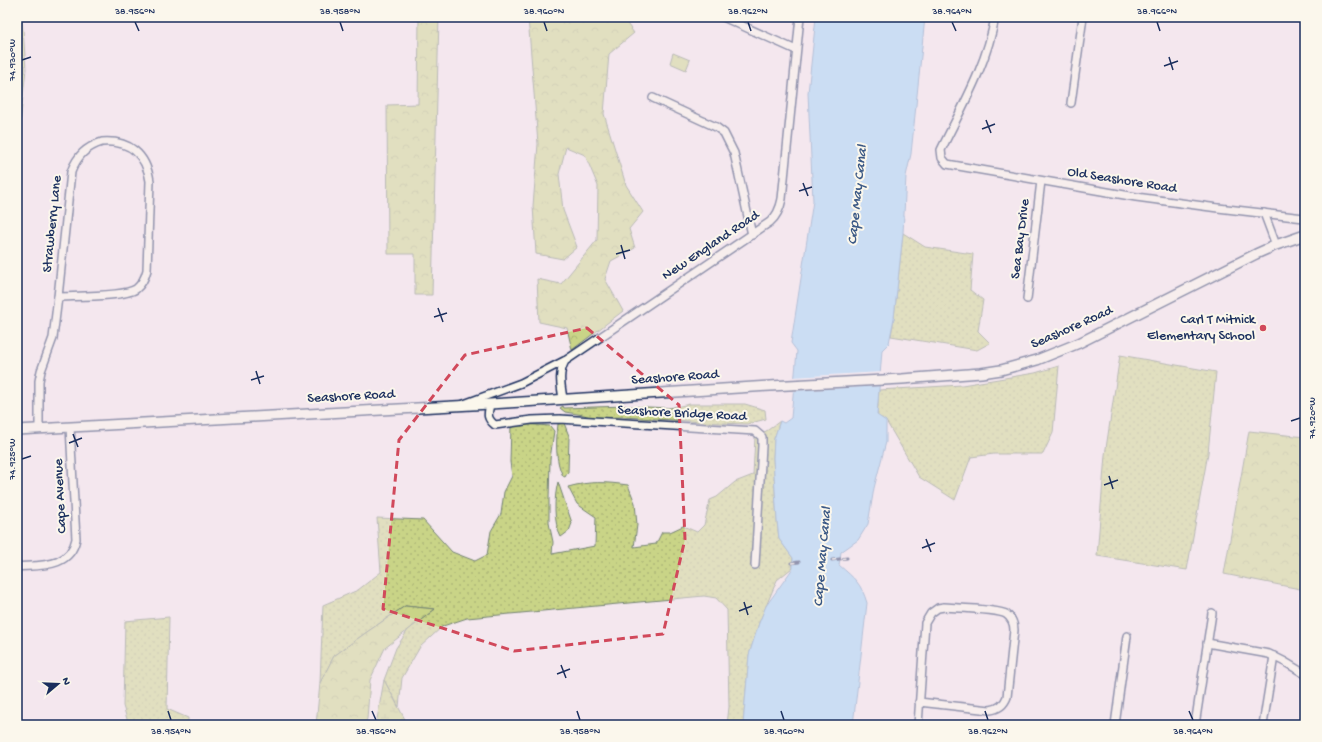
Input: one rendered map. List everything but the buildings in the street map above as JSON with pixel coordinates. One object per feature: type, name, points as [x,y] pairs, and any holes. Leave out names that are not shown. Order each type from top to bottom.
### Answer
[{"type":"main road","name":"Seashore Road","points":[[17,430],[490,404],[563,398],[902,379],[1001,370],[1037,360],[1079,343],[1256,254],[1305,235]]},
{"type":"street","points":[[723,17],[796,50]]},
{"type":"street","name":"New England Road","points":[[460,405],[521,384],[565,361],[752,235],[775,217],[781,205],[800,17]]},
{"type":"street","name":"Old Seashore Road","points":[[994,17],[990,40],[980,69],[941,150],[944,162],[951,166],[1136,197],[1304,218]]},
{"type":"street","points":[[1071,103],[1083,17]]},
{"type":"street","points":[[653,98],[716,127],[724,133],[734,153],[752,235]]},
{"type":"street","name":"Strawberry Lane","points":[[39,428],[39,381],[53,338],[71,172],[74,164],[82,153],[95,144],[110,142],[125,145],[138,154],[147,166],[149,172],[150,181],[146,276],[140,286],[129,292],[58,297]]},
{"type":"street","name":"Sea Bay Drive","points":[[1027,299],[1041,181]]},
{"type":"street","points":[[1264,213],[1276,245]]},
{"type":"street","points":[[563,398],[560,376],[562,366],[565,361]]},
{"type":"street","name":"Seashore Bridge Road","points":[[490,404],[488,416],[489,421],[495,425],[532,420],[560,419],[756,431],[762,437],[762,446],[755,566]]},
{"type":"street","name":"Cape Avenue","points":[[17,567],[59,562],[69,555],[75,545],[76,539],[70,427]]},
{"type":"street","points":[[918,725],[919,702],[925,623],[931,613],[938,608],[944,607],[1001,612],[1010,617],[1013,621],[1014,630],[1007,697],[1002,706],[992,710],[919,702]]},
{"type":"street","points":[[1195,725],[1212,613]]},
{"type":"street","points":[[1116,725],[1127,636]]},
{"type":"street","points":[[1207,643],[1274,656],[1305,674]]},
{"type":"street","points":[[1263,725],[1274,656]]},
{"type":"highlighted area","points":[[587,328],[679,405],[685,539],[663,634],[514,651],[383,609],[399,440],[465,355]]},
{"type":"green space","points":[[17,17],[22,17],[26,69],[17,152]]},
{"type":"green space","points":[[419,17],[439,17],[432,295],[415,295],[415,254],[388,254],[387,105],[418,104]]},
{"type":"green space","points":[[528,17],[580,17],[583,19],[622,17],[634,33],[609,54],[604,114],[626,185],[643,212],[629,229],[635,248],[611,261],[605,279],[623,311],[572,350],[567,328],[539,322],[537,279],[561,284],[597,240],[598,186],[585,155],[566,147],[559,174],[563,210],[577,247],[563,259],[536,254],[533,206],[538,144]]},
{"type":"green space","points":[[673,53],[690,60],[686,70],[670,63]]},
{"type":"green space","points":[[903,233],[925,247],[973,254],[970,290],[983,300],[978,331],[990,343],[977,350],[891,336]]},
{"type":"green space","points":[[1120,355],[1216,372],[1208,453],[1187,570],[1097,556],[1105,455]]},
{"type":"green space","points":[[1059,366],[1053,433],[1043,454],[994,454],[971,457],[955,500],[919,477],[886,421],[877,416],[879,390],[962,385],[1035,373]]},
{"type":"green space","points":[[690,404],[745,404],[765,410],[766,419],[747,424],[623,417],[593,418],[565,412],[560,408],[563,406],[564,408],[625,406],[670,408]]},
{"type":"green space","points":[[780,421],[774,439],[773,458],[777,521],[779,539],[793,558],[792,568],[777,580],[759,623],[749,655],[743,725],[727,725],[729,707],[727,610],[716,598],[704,596],[467,618],[443,626],[420,647],[402,678],[399,707],[384,680],[396,648],[408,630],[435,609],[405,606],[334,656],[320,683],[323,605],[358,590],[381,572],[377,518],[423,520],[452,552],[475,561],[487,555],[491,531],[501,514],[504,492],[512,476],[510,462],[511,426],[523,424],[550,426],[554,431],[550,459],[549,499],[549,523],[553,542],[552,554],[595,546],[596,517],[577,504],[568,487],[583,484],[605,483],[628,485],[635,503],[637,525],[634,547],[656,544],[662,532],[670,532],[683,526],[697,532],[704,525],[710,500],[717,497],[735,482],[753,475],[755,437]]},
{"type":"green space","points":[[564,423],[569,436],[568,472],[565,477],[560,470],[557,457],[558,424]]},
{"type":"green space","points":[[1249,431],[1305,437],[1305,590],[1224,574]]},
{"type":"green space","points":[[558,482],[572,523],[569,531],[561,537],[555,517]]},
{"type":"green space","points":[[405,606],[435,609],[385,648],[370,680],[367,719],[364,725],[316,725],[320,683],[334,656]]},
{"type":"green space","points":[[169,617],[167,709],[188,718],[188,725],[126,725],[127,719],[123,706],[125,621]]},
{"type":"green space","points":[[384,680],[408,725],[376,725]]},
{"type":"water","name":"Cape May Canal","points":[[816,17],[925,17],[911,154],[906,176],[903,233],[894,318],[889,343],[882,350],[877,415],[886,421],[886,442],[874,488],[868,524],[858,540],[841,552],[839,565],[860,586],[867,603],[853,725],[743,725],[749,655],[759,623],[766,606],[793,568],[793,558],[779,539],[773,458],[774,439],[780,421],[784,423],[791,418],[797,351],[791,343],[813,201],[808,93]]},
{"type":"pier","points":[[883,372],[881,386],[791,391],[793,377]]},
{"type":"railway","points":[[832,560],[847,558]]},
{"type":"railway","points":[[791,563],[799,562]]},
{"type":"place","name":"Carl T Mitnick Elementary School","points":[[1263,328]]}]
